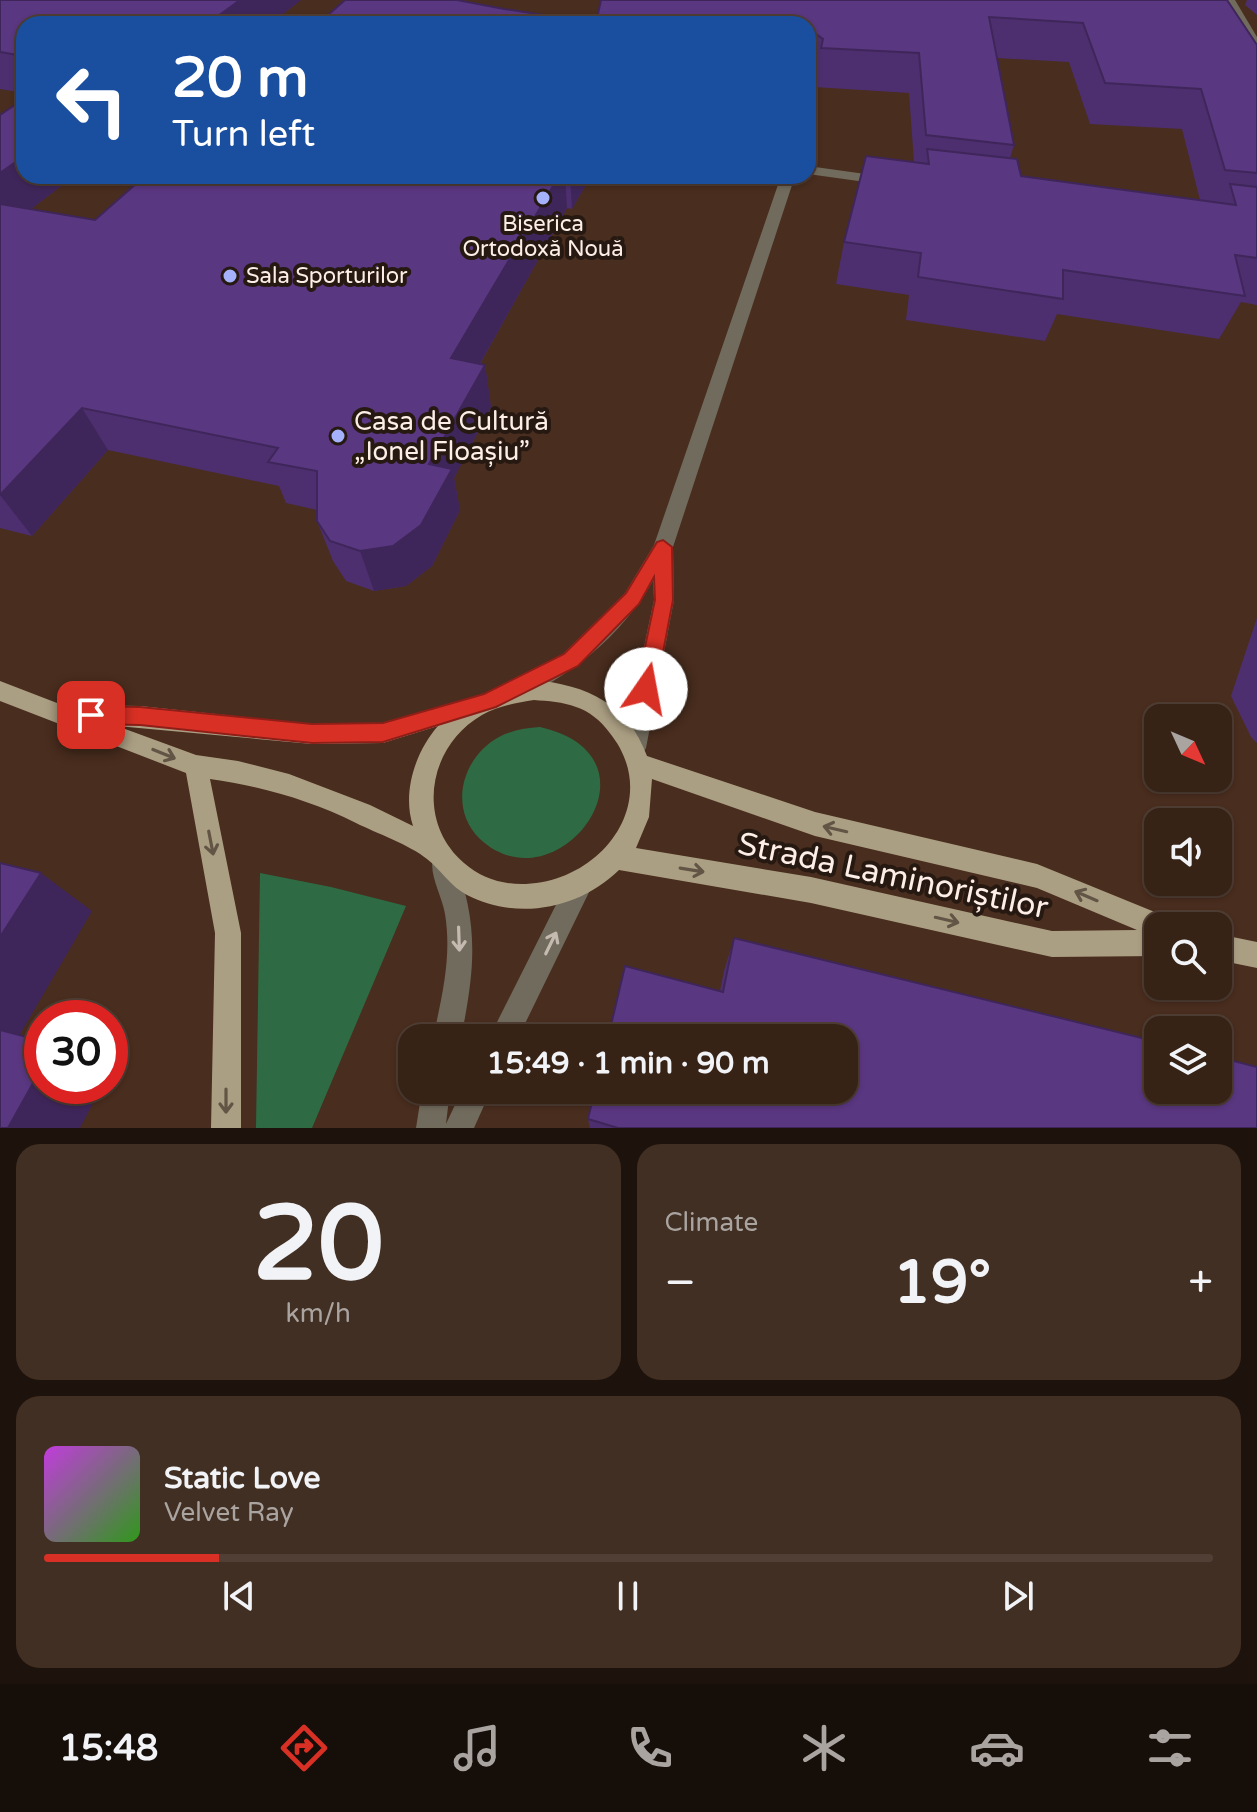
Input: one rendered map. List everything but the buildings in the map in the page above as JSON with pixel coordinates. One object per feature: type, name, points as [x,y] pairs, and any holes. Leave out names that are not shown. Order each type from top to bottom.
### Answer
[{"type":"main road","points":[[0,691],[196,766],[238,772],[289,785],[361,813],[438,856],[470,885],[506,897],[544,897],[580,884],[615,857],[634,827],[642,795],[637,756],[617,723],[593,704],[565,693],[534,690],[496,698],[383,733],[312,734],[140,716],[66,715]]},
{"type":"main road","points":[[438,856],[421,815],[422,780],[435,747],[458,719],[496,698]]},
{"type":"main road","name":"Strada Laminoriștilor","points":[[637,756],[815,824],[1037,876],[1144,920]]},
{"type":"main road","points":[[196,766],[228,933],[226,1128]]},
{"type":"main road","name":"Strada Laminoriștilor","points":[[615,857],[811,890],[1052,944],[1144,943]]},
{"type":"main road","points":[[1232,950],[1257,955]]},
{"type":"street","points":[[1230,0],[1254,36],[1257,47]]},
{"type":"street","points":[[816,171],[905,183]]},
{"type":"street","points":[[496,698],[571,660],[632,599],[663,547],[785,184]]},
{"type":"street","points":[[637,756],[664,600],[663,547]]},
{"type":"street","points":[[438,856],[458,915],[460,975],[450,1024]]},
{"type":"street","points":[[510,1024],[580,884]]},
{"type":"street","points":[[431,1128],[434,1104]]},
{"type":"street","points":[[459,1128],[470,1104]]},
{"type":"green space","points":[[540,727],[578,743],[597,767],[599,795],[588,821],[568,843],[540,856],[510,856],[480,839],[470,827],[464,813],[464,784],[468,770],[486,746],[509,733]]},
{"type":"green space","points":[[260,873],[406,906],[312,1128],[256,1128]]},
{"type":"place","name":"Biserica Ortodoxă Nouă","points":[[543,198]]},
{"type":"place","name":"Sala Sporturilor","points":[[230,276]]},
{"type":"place","name":"Casa de Cultură „Ionel Floașiu”","points":[[338,436]]},
{"type":"route","points":[[91,715],[210,722],[312,734],[383,733],[488,701],[571,660],[632,599],[663,547],[664,600],[646,689]]}]
